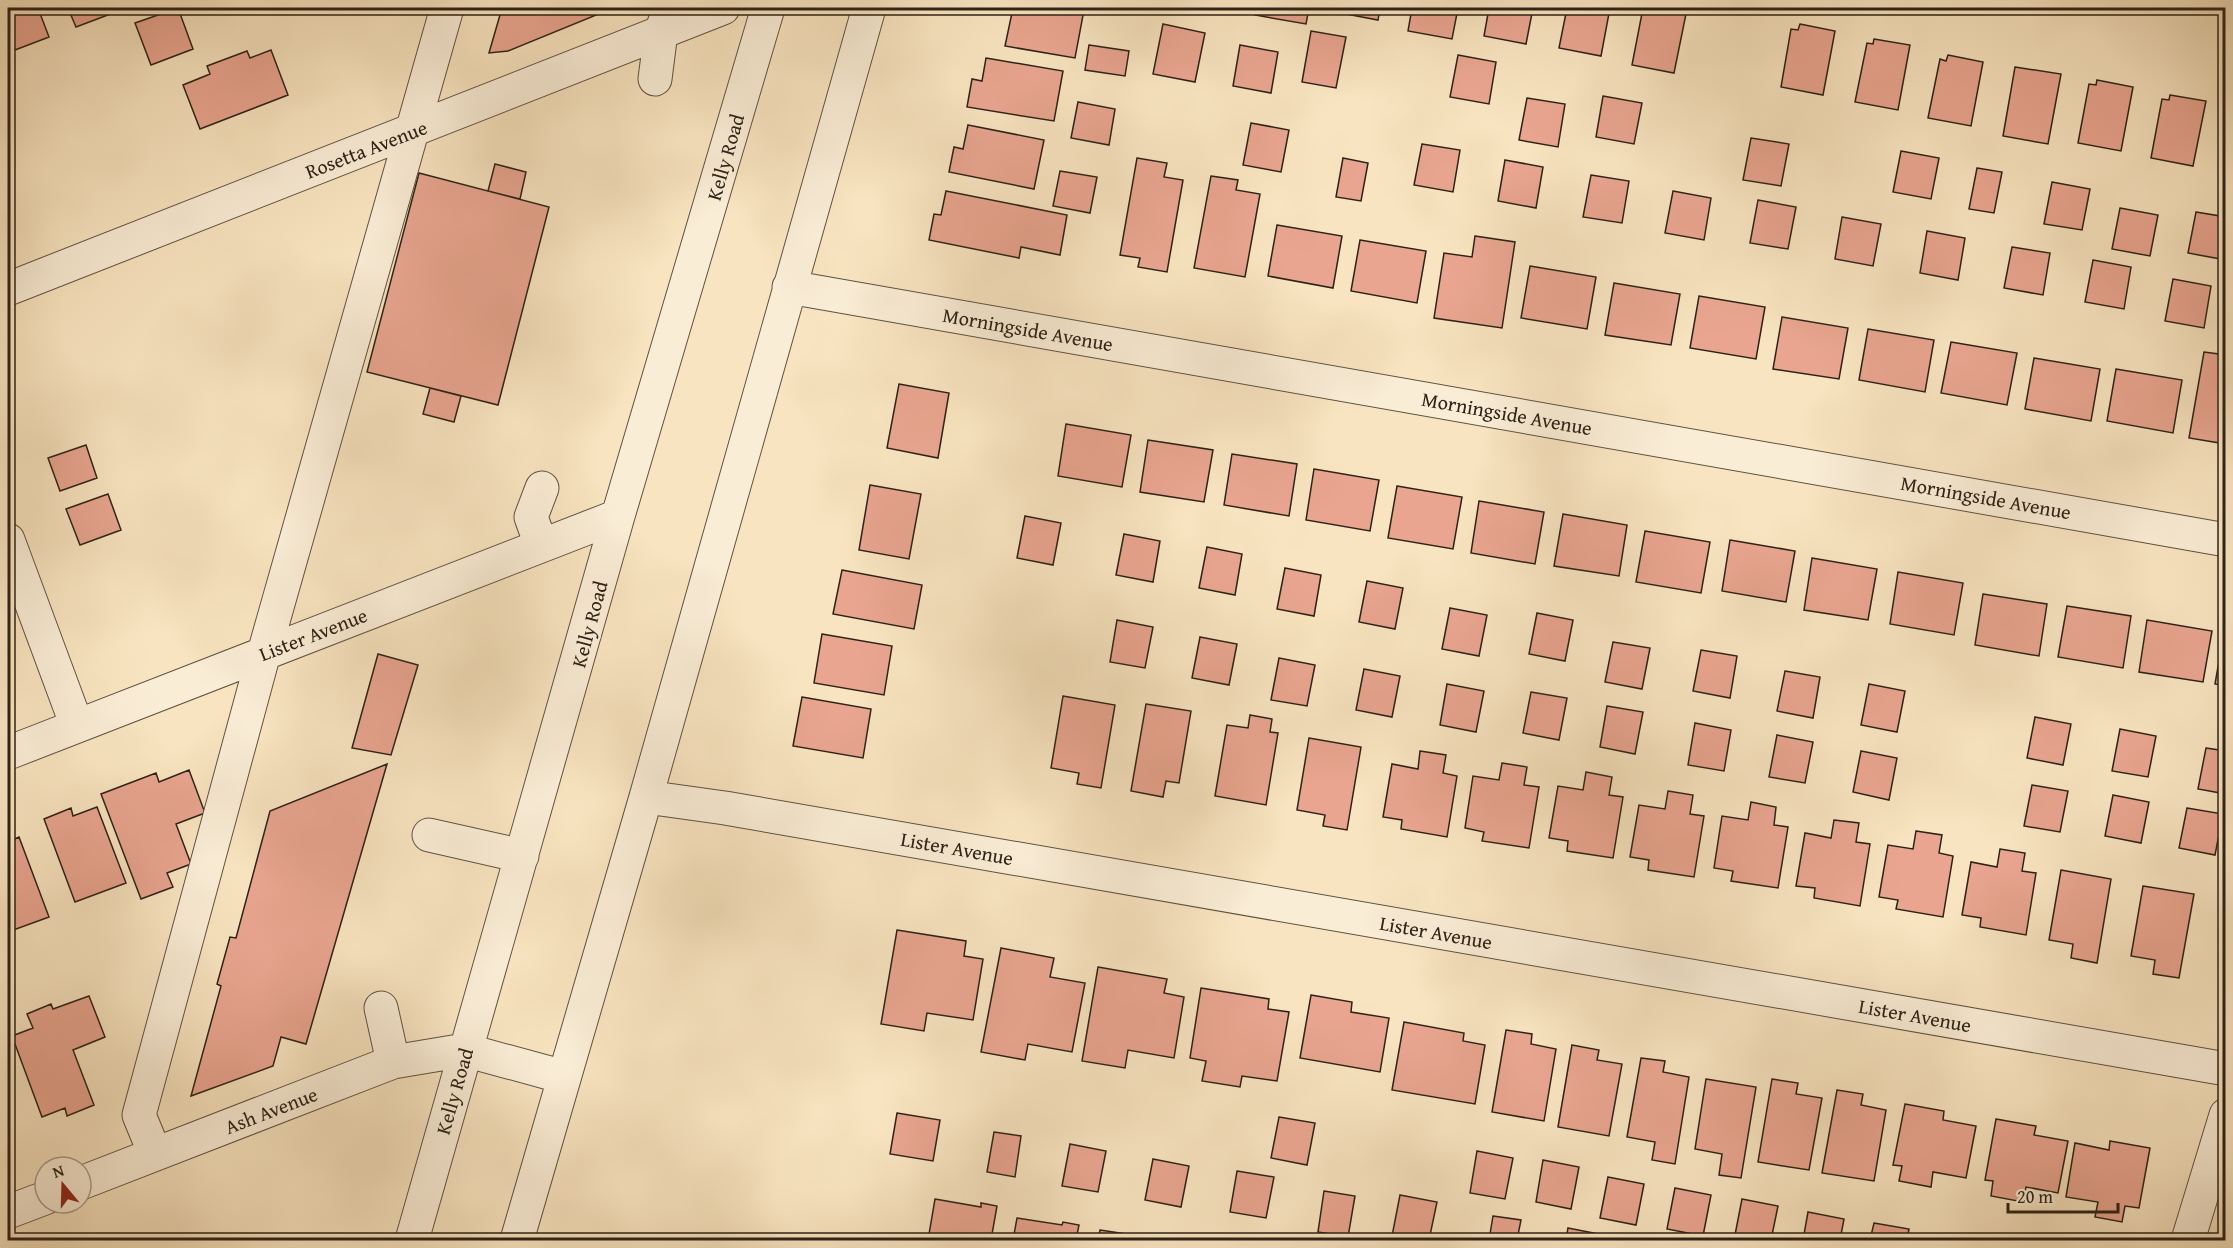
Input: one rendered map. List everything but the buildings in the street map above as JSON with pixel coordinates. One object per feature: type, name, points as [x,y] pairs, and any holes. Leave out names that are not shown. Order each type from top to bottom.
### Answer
[{"type":"street","points":[[155,1154],[139,1115],[264,653],[447,8]]},
{"type":"street","name":"Rosetta Avenue","points":[[8,289],[411,132],[665,20],[723,8]]},
{"type":"street","name":"Kelly Road","points":[[412,1240],[618,516],[768,8]]},
{"type":"street","points":[[517,1240],[646,797],[869,8]]},
{"type":"street","points":[[655,79],[665,20]]},
{"type":"street","name":"Morningside Avenue","points":[[789,287],[2226,540]]},
{"type":"street","points":[[541,545],[531,517],[542,488]]},
{"type":"street","name":"Lister Avenue","points":[[8,753],[618,516]]},
{"type":"street","points":[[8,540],[77,726]]},
{"type":"street","name":"Lister Avenue","points":[[646,797],[726,807],[2226,1069]]},
{"type":"street","points":[[429,835],[522,855]]},
{"type":"street","points":[[381,1008],[393,1062]]},
{"type":"street","points":[[465,1050],[564,1077]]},
{"type":"street","name":"Ash Avenue","points":[[93,1178],[393,1062],[465,1050]]},
{"type":"street","points":[[2188,1240],[2226,1115]]},
{"type":"street","points":[[8,1212],[33,1202]]}]
